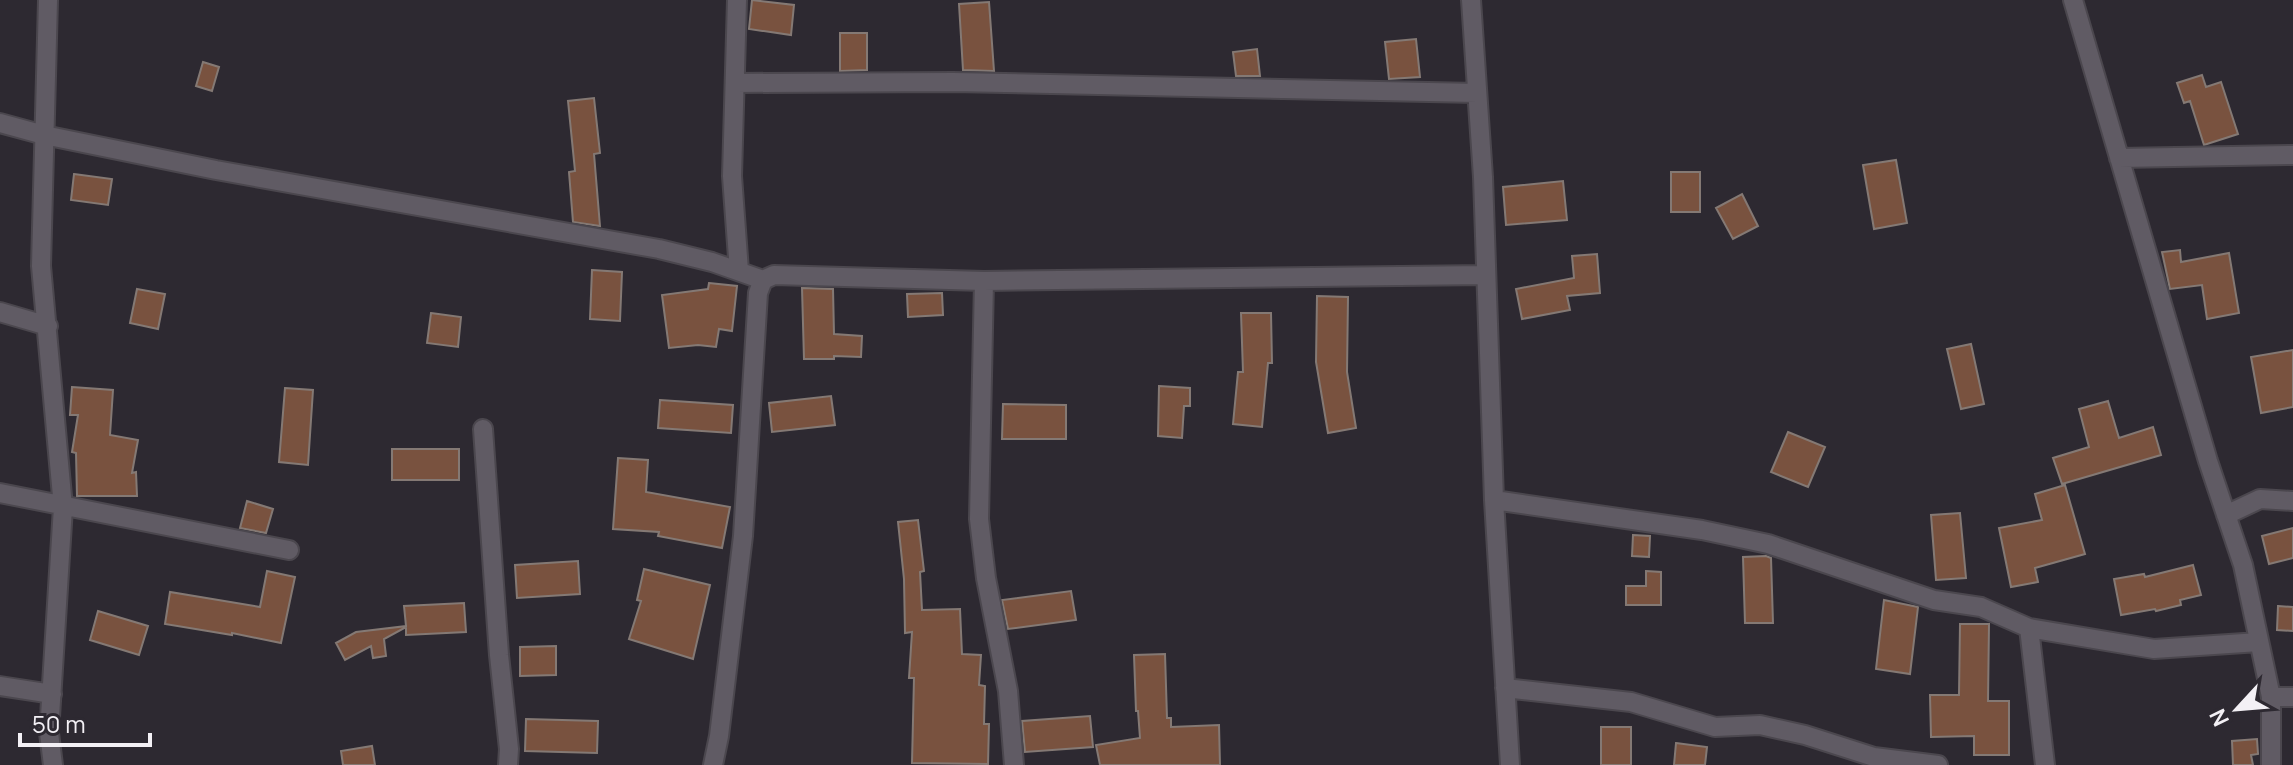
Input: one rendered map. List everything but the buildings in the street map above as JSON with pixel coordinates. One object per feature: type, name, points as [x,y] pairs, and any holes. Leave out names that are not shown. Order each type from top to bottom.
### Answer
[{"type":"street","points":[[48,0],[41,266],[63,507],[49,733],[53,765]]},
{"type":"street","points":[[737,0],[732,176],[739,271]]},
{"type":"street","points":[[1471,0],[1494,500],[1510,765]]},
{"type":"street","points":[[2073,0],[2243,565],[2271,697],[2271,765]]},
{"type":"street","points":[[736,83],[953,82],[1477,93]]},
{"type":"street","points":[[0,123],[216,170],[659,249],[712,262],[763,280]]},
{"type":"street","points":[[2119,158],[2293,155]]},
{"type":"street","points":[[713,765],[743,536],[758,293],[763,280],[774,275],[984,281],[1486,275]]},
{"type":"street","points":[[984,281],[979,519],[986,578],[1008,691],[1014,765]]},
{"type":"street","points":[[0,312],[48,326]]},
{"type":"street","points":[[483,429],[508,765]]},
{"type":"street","points":[[0,493],[289,550]]},
{"type":"street","points":[[2226,515],[2260,499],[2293,501]]},
{"type":"street","points":[[1494,500],[1702,530],[1768,544],[1934,600],[1981,607],[2029,628],[2154,649],[2259,642]]},
{"type":"street","points":[[2029,628],[2045,765]]},
{"type":"street","points":[[0,686],[52,694]]},
{"type":"street","points":[[1505,688],[1631,702],[1715,727],[1760,725],[1805,735],[1874,757],[1938,765]]},
{"type":"street","points":[[2271,697],[2293,697]]}]
